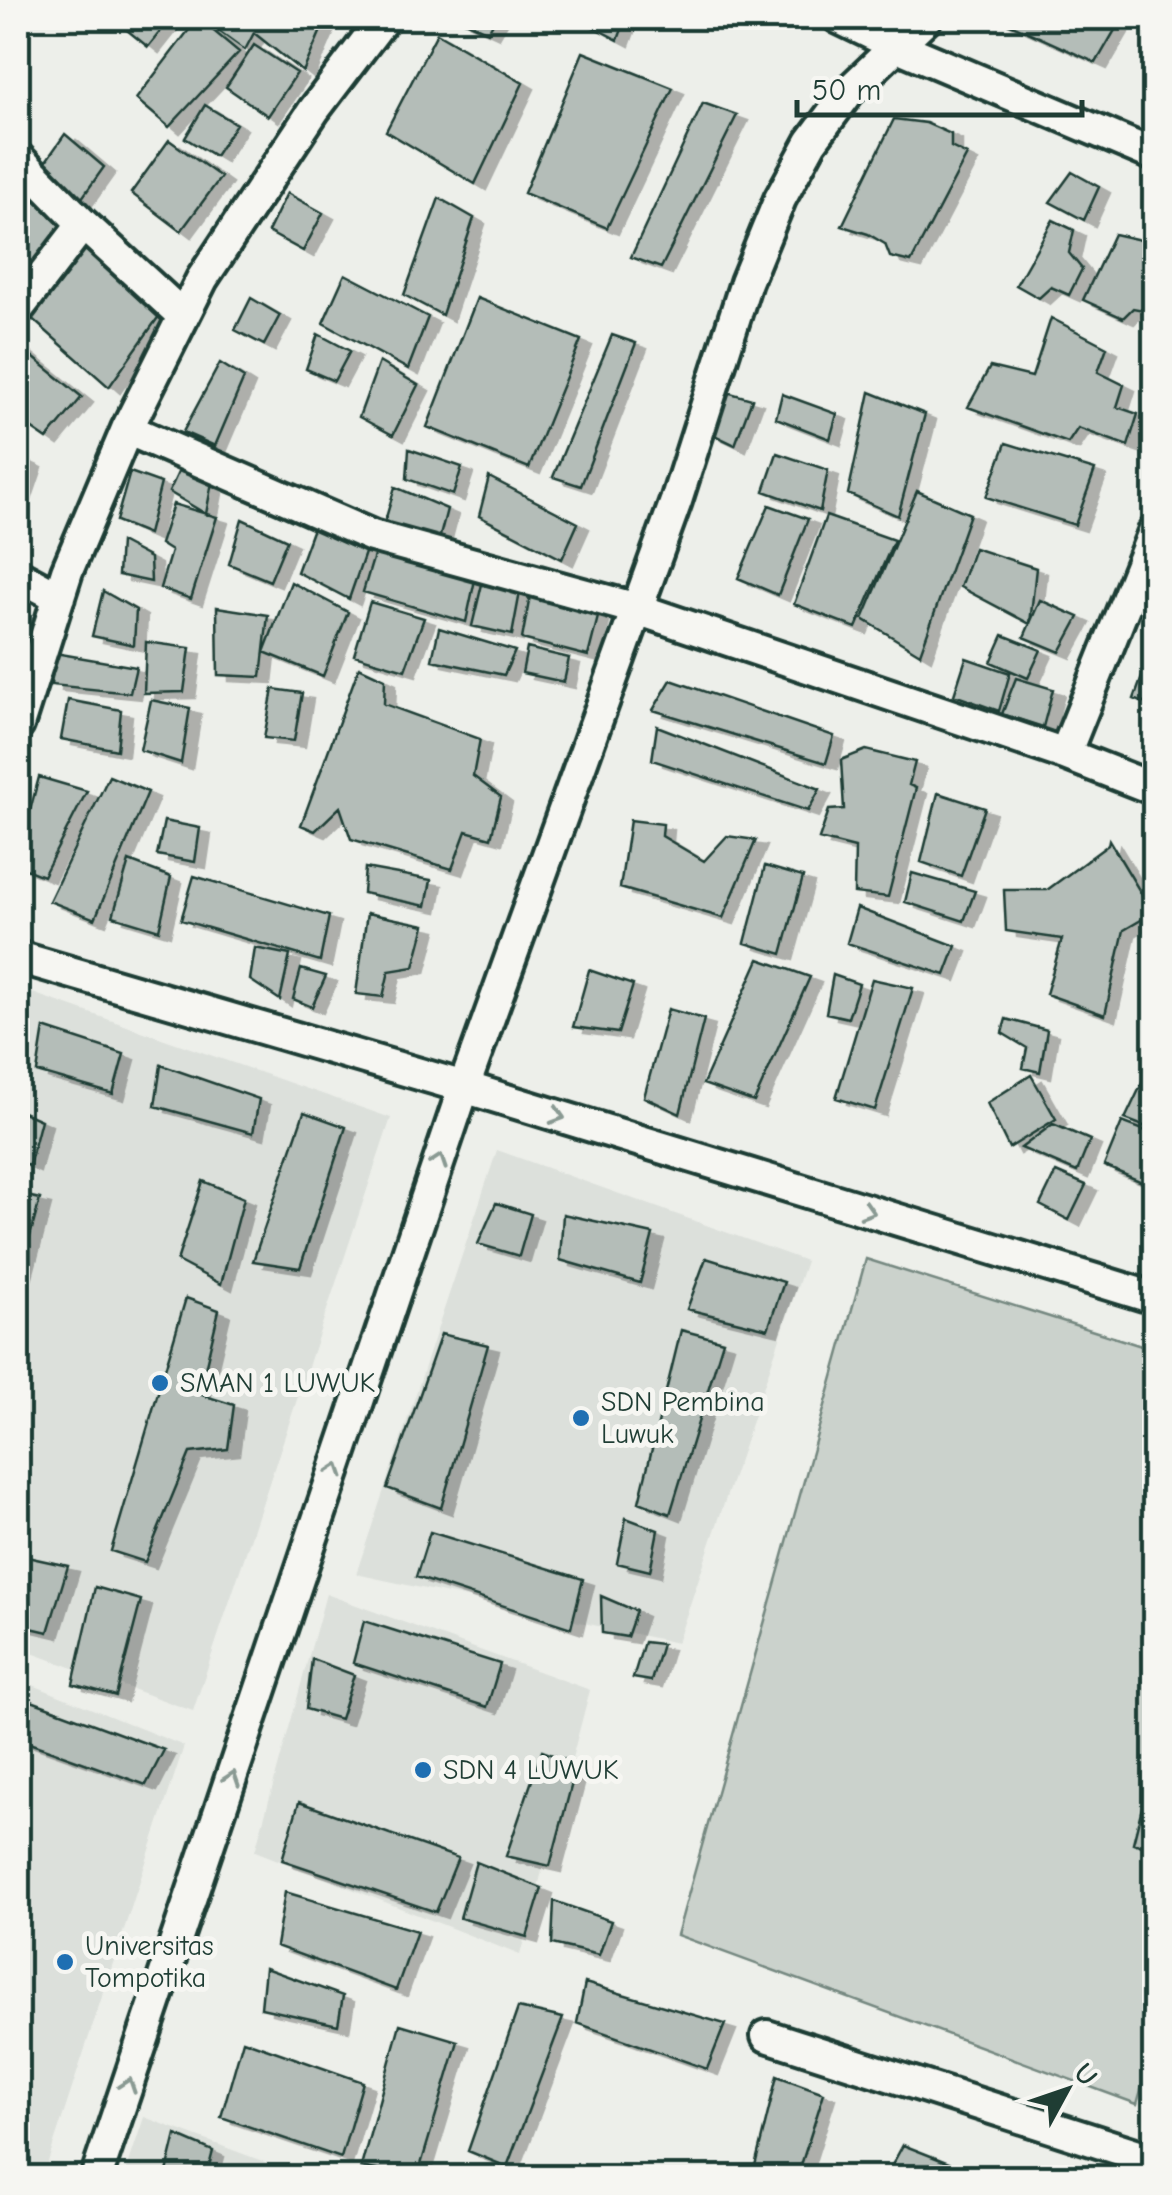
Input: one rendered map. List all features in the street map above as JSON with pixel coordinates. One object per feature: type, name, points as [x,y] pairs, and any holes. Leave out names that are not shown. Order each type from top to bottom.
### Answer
[{"type":"street","points":[[18,722],[59,597],[126,429],[202,279],[314,110],[384,18]]},
{"type":"street","points":[[838,18],[1154,155]]},
{"type":"street","points":[[96,2178],[464,1087],[676,500],[746,282],[780,199],[812,142],[840,104],[926,18]]},
{"type":"street","points":[[18,158],[183,316]]},
{"type":"street","points":[[18,309],[84,224]]},
{"type":"street","points":[[126,429],[372,536],[636,609],[1065,754],[1154,789]]},
{"type":"street","points":[[1065,754],[1154,532]]},
{"type":"street","points":[[18,575],[59,597]]},
{"type":"street","points":[[18,957],[464,1087],[1154,1298]]},
{"type":"street","points":[[767,2036],[1154,2160]]},
{"type":"shaded area","name":"SMAN 1 LUWUK","points":[[18,988],[391,1118],[193,1711],[18,1648]]},
{"type":"shaded area","name":"SDN Pembina Luwuk","points":[[497,1150],[806,1261],[677,1643],[356,1574]]},
{"type":"shaded area","points":[[866,1259],[1154,1350],[1154,2043],[1137,2104],[677,1935]]},
{"type":"shaded area","name":"SDN 4 LUWUK","points":[[326,1594],[590,1690],[520,1955],[255,1851]]},
{"type":"shaded area","name":"Universitas Tompotika","points":[[18,1679],[184,1746],[43,2177],[18,2177]]},
{"type":"shaded area","points":[[144,2117],[300,2175],[299,2178],[124,2178]]},
{"type":"building","points":[[112,18],[171,18],[148,47]]},
{"type":"building","points":[[198,18],[239,52],[169,127],[136,99]]},
{"type":"building","points":[[201,18],[307,18],[322,28],[303,72],[254,33],[245,50]]},
{"type":"building","points":[[458,18],[496,18],[488,32]]},
{"type":"building","points":[[626,18],[618,40],[582,21]]},
{"type":"building","points":[[997,18],[1122,18],[1096,63]]},
{"type":"building","points":[[437,33],[523,83],[475,184],[386,131]]},
{"type":"building","points":[[254,45],[297,73],[268,116],[226,87]]},
{"type":"building","points":[[583,52],[673,88],[607,228],[524,193]]},
{"type":"building","points":[[703,103],[737,115],[661,268],[631,257]]},
{"type":"building","points":[[205,105],[236,124],[215,156],[185,138]]},
{"type":"building","points":[[894,119],[926,123],[951,134],[951,147],[967,155],[911,262],[890,257],[885,244],[842,226]]},
{"type":"building","points":[[65,134],[104,167],[77,205],[41,168]]},
{"type":"building","points":[[169,140],[221,177],[181,231],[131,193]]},
{"type":"building","points":[[18,171],[70,219],[34,266],[18,250]]},
{"type":"building","points":[[1072,172],[1099,187],[1084,220],[1050,202]]},
{"type":"building","points":[[287,193],[323,213],[303,251],[268,232]]},
{"type":"building","points":[[439,198],[474,218],[442,315],[404,295]]},
{"type":"building","points":[[1053,220],[1074,230],[1069,253],[1082,269],[1069,295],[1051,287],[1039,298],[1016,285]]},
{"type":"building","points":[[1114,234],[1154,243],[1154,312],[1133,308],[1123,318],[1083,300]]},
{"type":"building","points":[[88,245],[162,312],[109,387],[29,316]]},
{"type":"building","points":[[345,274],[428,317],[408,369],[323,323]]},
{"type":"building","points":[[251,298],[280,315],[264,345],[235,330]]},
{"type":"building","points":[[477,298],[581,340],[529,468],[427,427]]},
{"type":"building","points":[[1051,318],[1107,347],[1098,372],[1124,385],[1117,407],[1138,414],[1128,446],[1078,428],[1068,443],[968,407],[990,367],[1032,377]]},
{"type":"building","points":[[318,334],[350,351],[334,381],[306,369]]},
{"type":"building","points":[[612,335],[636,343],[581,486],[553,477]]},
{"type":"building","points":[[18,345],[82,397],[47,439],[18,419]]},
{"type":"building","points":[[379,362],[418,385],[393,435],[359,417]]},
{"type":"building","points":[[220,363],[244,378],[215,446],[183,432]]},
{"type":"building","points":[[723,391],[752,399],[735,445],[710,433]]},
{"type":"building","points":[[870,392],[925,414],[898,516],[848,494]]},
{"type":"building","points":[[782,394],[837,414],[830,439],[776,418]]},
{"type":"building","points":[[1006,443],[1095,470],[1075,525],[986,497]]},
{"type":"building","points":[[409,449],[462,467],[453,495],[407,479]]},
{"type":"building","points":[[777,453],[828,470],[820,511],[764,491]]},
{"type":"building","points":[[18,456],[31,462],[18,500]]},
{"type":"building","points":[[181,466],[213,477],[206,514],[169,492]]},
{"type":"building","points":[[130,472],[161,483],[148,534],[116,521]]},
{"type":"building","points":[[489,477],[578,523],[562,559],[479,516]]},
{"type":"building","points":[[395,487],[447,509],[438,544],[383,528]]},
{"type":"building","points":[[917,491],[970,514],[920,654],[863,619]]},
{"type":"building","points":[[173,504],[217,517],[191,599],[160,588],[171,551],[160,544]]},
{"type":"building","points":[[769,505],[808,519],[778,595],[738,578]]},
{"type":"building","points":[[826,516],[894,540],[856,628],[794,604]]},
{"type":"building","points":[[242,519],[287,540],[270,581],[229,564]]},
{"type":"building","points":[[313,528],[366,550],[349,599],[297,572]]},
{"type":"building","points":[[120,542],[150,558],[151,582],[118,575]]},
{"type":"building","points":[[974,548],[1036,568],[1030,624],[960,587]]},
{"type":"building","points":[[376,549],[476,575],[466,622],[363,592]]},
{"type":"building","points":[[483,580],[521,587],[512,635],[472,626]]},
{"type":"building","points":[[291,582],[348,612],[323,676],[264,652]]},
{"type":"building","points":[[103,591],[136,610],[134,645],[92,636]]},
{"type":"building","points":[[530,596],[599,613],[588,656],[522,639]]},
{"type":"building","points":[[1040,600],[1079,617],[1060,652],[1024,637]]},
{"type":"building","points":[[370,602],[424,618],[405,670],[354,655]]},
{"type":"building","points":[[217,607],[268,615],[261,677],[218,675]]},
{"type":"building","points":[[439,628],[515,651],[504,675],[432,660]]},
{"type":"building","points":[[1003,635],[1041,650],[1028,678],[991,662]]},
{"type":"building","points":[[146,642],[190,648],[184,692],[144,693]]},
{"type":"building","points":[[1154,644],[1154,707],[1134,699]]},
{"type":"building","points":[[527,648],[569,658],[564,682],[522,673]]},
{"type":"building","points":[[55,653],[136,667],[130,693],[51,685]]},
{"type":"building","points":[[966,658],[1010,673],[999,711],[954,695]]},
{"type":"building","points":[[359,667],[385,679],[384,704],[480,739],[473,776],[501,797],[491,838],[466,831],[452,869],[351,839],[340,807],[315,831],[301,825]]},
{"type":"building","points":[[1016,678],[1053,689],[1043,727],[1002,714]]},
{"type":"building","points":[[671,680],[834,736],[826,763],[653,710]]},
{"type":"building","points":[[273,689],[302,693],[294,741],[264,738]]},
{"type":"building","points":[[68,700],[121,710],[117,750],[61,739]]},
{"type":"building","points":[[151,700],[190,708],[181,763],[140,750]]},
{"type":"building","points":[[657,726],[820,789],[808,811],[652,760]]},
{"type":"building","points":[[866,750],[915,762],[909,785],[916,788],[888,897],[854,893],[855,848],[819,839],[829,810],[844,809],[841,760]]},
{"type":"building","points":[[109,776],[148,792],[95,919],[49,901]]},
{"type":"building","points":[[39,777],[87,791],[43,876],[18,866]]},
{"type":"building","points":[[938,793],[985,808],[961,876],[921,862]]},
{"type":"building","points":[[630,820],[663,824],[662,836],[704,861],[727,836],[756,840],[723,918],[620,888]]},
{"type":"building","points":[[164,821],[200,828],[195,862],[157,855]]},
{"type":"building","points":[[1109,840],[1153,913],[1124,930],[1105,1015],[1046,994],[1062,939],[1006,931],[1004,890],[1047,890],[1108,845]]},
{"type":"building","points":[[129,861],[171,877],[159,930],[113,916]]},
{"type":"building","points":[[765,866],[803,877],[782,954],[745,943]]},
{"type":"building","points":[[365,868],[431,880],[426,906],[363,893]]},
{"type":"building","points":[[912,873],[975,891],[964,921],[905,902]]},
{"type":"building","points":[[194,876],[329,916],[320,961],[181,920]]},
{"type":"building","points":[[857,908],[956,946],[945,975],[847,943]]},
{"type":"building","points":[[367,913],[425,925],[414,967],[389,971],[383,997],[356,994]]},
{"type":"building","points":[[255,948],[290,955],[280,1000],[250,980]]},
{"type":"building","points":[[759,959],[810,977],[754,1102],[703,1084]]},
{"type":"building","points":[[301,969],[326,976],[312,1007],[293,999]]},
{"type":"building","points":[[589,970],[633,985],[618,1033],[573,1027]]},
{"type":"building","points":[[833,975],[859,984],[848,1018],[826,1013]]},
{"type":"building","points":[[872,979],[913,988],[875,1110],[836,1098]]},
{"type":"building","points":[[668,1009],[704,1019],[680,1114],[644,1097]]},
{"type":"building","points":[[1006,1019],[1047,1030],[1040,1072],[1023,1068],[1027,1048],[1002,1033]]},
{"type":"building","points":[[44,1028],[124,1054],[113,1094],[37,1072]]},
{"type":"building","points":[[161,1065],[259,1099],[253,1133],[155,1106]]},
{"type":"building","points":[[1031,1075],[1056,1119],[1009,1148],[987,1103]]},
{"type":"building","points":[[1144,1079],[1154,1083],[1154,1130],[1125,1119]]},
{"type":"building","points":[[18,1110],[41,1120],[29,1166],[18,1161]]},
{"type":"building","points":[[304,1112],[346,1127],[300,1268],[253,1261]]},
{"type":"building","points":[[1122,1122],[1154,1134],[1154,1187],[1104,1166]]},
{"type":"building","points":[[1053,1124],[1090,1140],[1077,1172],[1021,1148]]},
{"type":"building","points":[[1056,1172],[1086,1185],[1069,1220],[1040,1205]]},
{"type":"building","points":[[203,1181],[244,1198],[221,1284],[177,1261]]},
{"type":"building","points":[[18,1194],[40,1199],[18,1282]]},
{"type":"building","points":[[496,1203],[531,1214],[519,1256],[478,1244]]},
{"type":"building","points":[[563,1214],[653,1234],[640,1283],[560,1260]]},
{"type":"building","points":[[706,1258],[784,1282],[768,1329],[687,1309]]},
{"type":"building","points":[[186,1298],[219,1310],[199,1394],[234,1405],[228,1449],[190,1453],[145,1562],[111,1551]]},
{"type":"building","points":[[681,1330],[723,1341],[670,1514],[639,1502]]},
{"type":"building","points":[[441,1334],[488,1345],[441,1508],[387,1488]]},
{"type":"building","points":[[626,1518],[658,1530],[650,1571],[617,1563]]},
{"type":"building","points":[[430,1532],[583,1579],[571,1628],[416,1577]]},
{"type":"building","points":[[18,1555],[68,1566],[48,1632],[18,1625]]},
{"type":"building","points":[[95,1587],[141,1600],[116,1696],[73,1684]]},
{"type":"building","points":[[601,1596],[636,1611],[627,1637],[602,1633]]},
{"type":"building","points":[[364,1621],[500,1664],[487,1707],[353,1663]]},
{"type":"building","points":[[644,1642],[662,1644],[651,1681],[633,1678]]},
{"type":"building","points":[[312,1659],[354,1675],[340,1719],[306,1709]]},
{"type":"building","points":[[18,1696],[164,1750],[146,1785],[18,1739]]},
{"type":"building","points":[[542,1751],[577,1764],[550,1866],[506,1856]]},
{"type":"building","points":[[1154,1760],[1154,1850],[1133,1843]]},
{"type":"building","points":[[299,1802],[458,1858],[436,1912],[282,1860]]},
{"type":"building","points":[[476,1862],[542,1888],[527,1937],[460,1918]]},
{"type":"building","points":[[285,1892],[417,1931],[396,1990],[276,1946]]},
{"type":"building","points":[[554,1901],[611,1921],[599,1955],[552,1944]]},
{"type":"building","points":[[265,1968],[343,1996],[338,2025],[261,2008]]},
{"type":"building","points":[[585,1983],[725,2024],[707,2069],[577,2023]]},
{"type":"building","points":[[518,2008],[563,2018],[507,2167],[468,2151]]},
{"type":"building","points":[[400,2024],[458,2041],[417,2178],[361,2167]]},
{"type":"building","points":[[243,2040],[363,2082],[341,2158],[221,2117]]},
{"type":"building","points":[[777,2076],[824,2093],[797,2178],[752,2178]]},
{"type":"building","points":[[176,2135],[213,2151],[206,2178],[166,2176]]},
{"type":"building","points":[[903,2145],[987,2178],[885,2178]]},
{"type":"place","name":"SMAN 1 LUWUK","points":[[160,1383]]},
{"type":"place","name":"SDN Pembina Luwuk","points":[[581,1418]]},
{"type":"place","name":"SDN 4 LUWUK","points":[[423,1770]]},
{"type":"place","name":"Universitas Tompotika","points":[[65,1962]]}]
